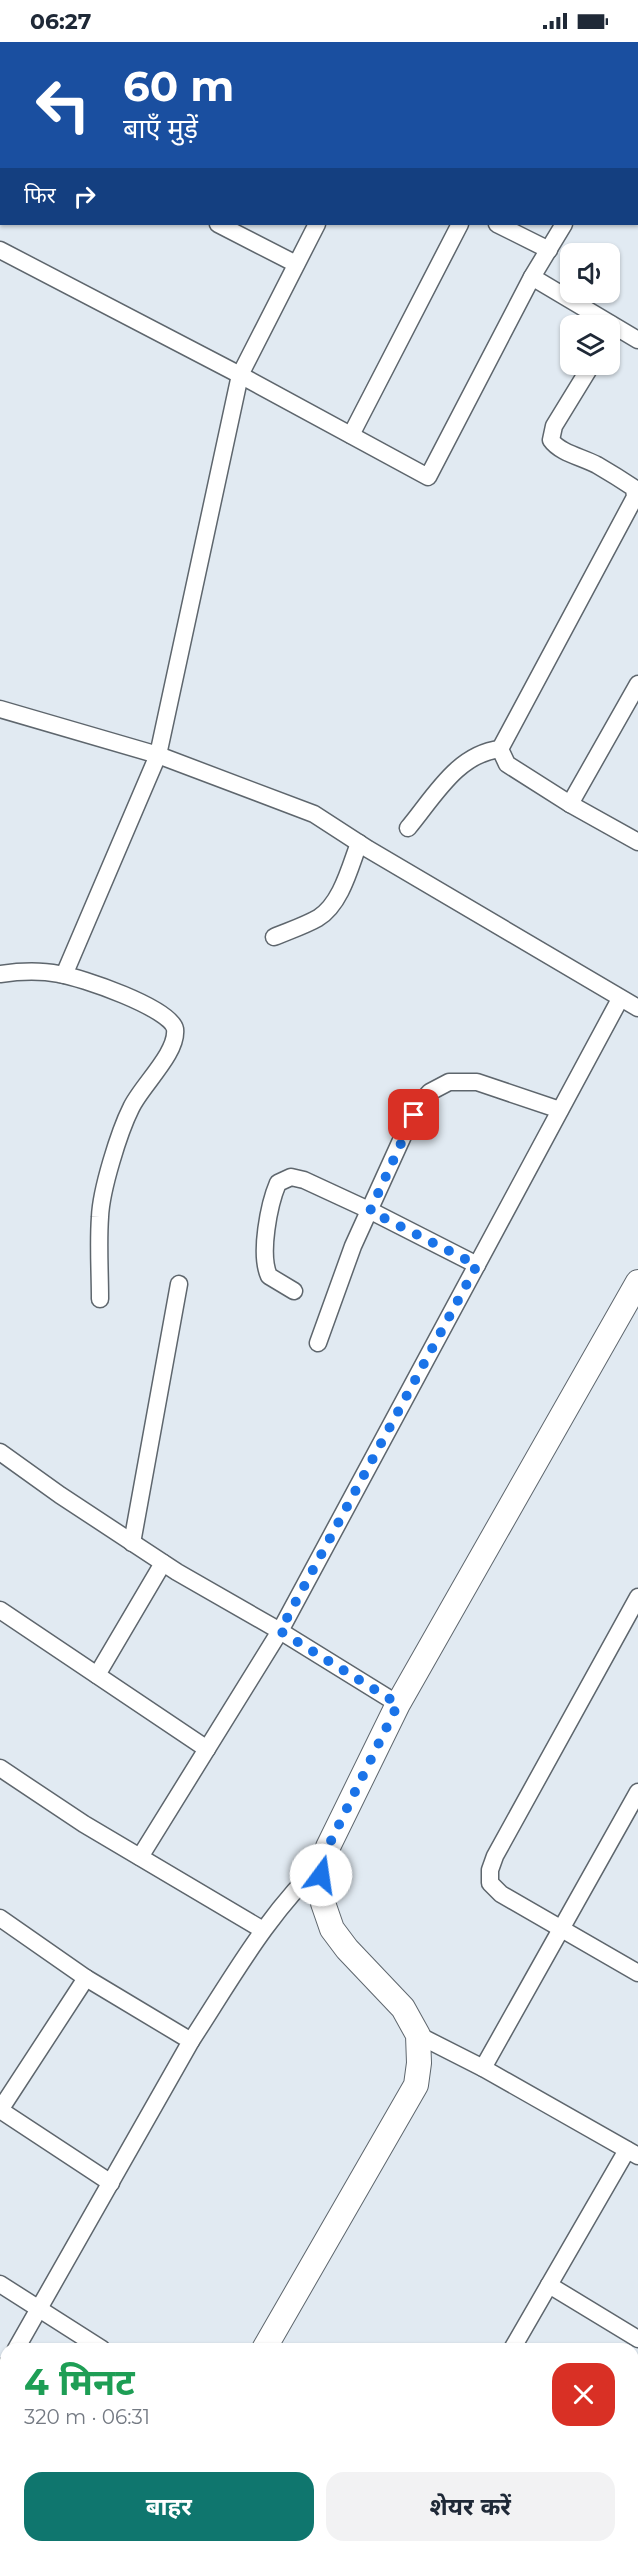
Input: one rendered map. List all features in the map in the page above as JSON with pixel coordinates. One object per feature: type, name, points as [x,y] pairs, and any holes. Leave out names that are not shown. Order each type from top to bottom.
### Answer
[{"type":"street","points":[[220,225],[296,264]]},
{"type":"street","points":[[64,975],[158,755],[240,375],[316,225]]},
{"type":"street","points":[[351,435],[459,225]]},
{"type":"street","points":[[499,225],[549,250]]},
{"type":"street","points":[[0,250],[240,375],[428,477],[532,277],[563,225]]},
{"type":"street","points":[[532,277],[587,315]]},
{"type":"street","points":[[620,334],[638,340]]},
{"type":"street","points":[[408,828],[453,772],[466,760],[477,754],[500,749],[635,497],[634,488],[595,464],[555,446],[550,440],[554,426],[585,375]]},
{"type":"street","points":[[570,804],[638,684]]},
{"type":"street","points":[[0,709],[158,755],[314,814],[638,1008]]},
{"type":"street","points":[[500,749],[507,764],[570,804],[638,842]]},
{"type":"street","points":[[274,937],[312,921],[327,910],[343,882],[359,843]]},
{"type":"street","points":[[0,974],[28,971],[89,980],[164,1014],[174,1025],[172,1047],[131,1107],[106,1181],[100,1214],[100,1299]]},
{"type":"street","points":[[140,1857],[280,1631],[620,999]]},
{"type":"street","points":[[318,1343],[353,1246],[408,1125],[419,1104],[430,1092],[448,1082],[477,1082],[560,1110]]},
{"type":"street","points":[[294,1292],[269,1276],[264,1259],[270,1211],[278,1183],[291,1178],[304,1180],[477,1265]]},
{"type":"street","points":[[267,2343],[416,2085],[419,2063],[418,2035],[403,2008],[347,1949],[332,1929],[323,1903],[321,1875],[328,1847],[398,1704],[638,1282]]},
{"type":"street","points":[[132,1543],[178,1284]]},
{"type":"street","points":[[0,1452],[60,1496],[163,1563],[280,1631],[398,1704]]},
{"type":"street","points":[[97,1675],[163,1563]]},
{"type":"street","points":[[638,1597],[495,1856],[490,1870],[490,1883],[501,1894],[638,1973]]},
{"type":"street","points":[[0,1610],[207,1749]]},
{"type":"street","points":[[0,1768],[84,1824],[263,1930]]},
{"type":"street","points":[[483,2068],[561,1928],[632,1818],[638,1792]]},
{"type":"street","points":[[19,2343],[191,2041],[263,1930],[299,1884],[325,1860]]},
{"type":"street","points":[[0,1918],[86,1978],[191,2041]]},
{"type":"street","points":[[86,1978],[0,2110],[111,2183]]},
{"type":"street","points":[[418,2035],[483,2068],[633,2153],[549,2284],[515,2343]]},
{"type":"street","points":[[0,2284],[93,2343]]},
{"type":"street","points":[[549,2284],[638,2339]]},
{"type":"route","points":[[321,1875],[328,1847],[398,1704],[280,1631],[477,1265],[370,1211],[414,1115]]}]
